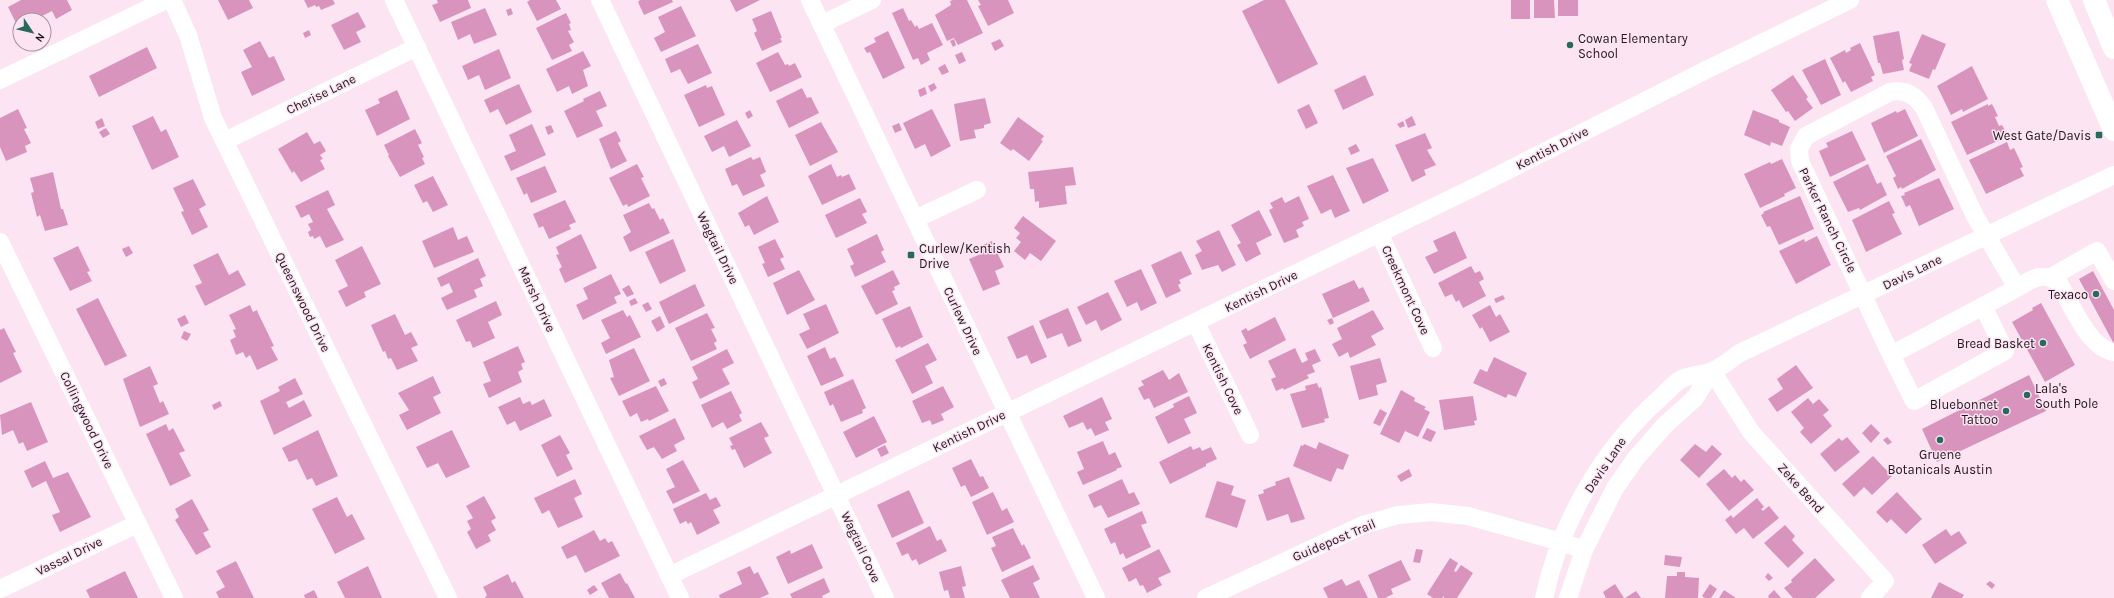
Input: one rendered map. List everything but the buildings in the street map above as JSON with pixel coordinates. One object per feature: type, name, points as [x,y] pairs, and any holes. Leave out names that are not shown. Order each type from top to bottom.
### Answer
[{"type":"main road","points":[[2057,0],[2114,130]]},
{"type":"main road","points":[[2094,0],[2114,48]]},
{"type":"street","points":[[0,80],[166,0]]},
{"type":"street","name":"Queenswood Drive","points":[[172,0],[188,35],[213,118],[448,598]]},
{"type":"street","name":"Marsh Drive","points":[[394,0],[680,598]]},
{"type":"street","name":"Wagtail Drive","points":[[600,0],[837,495]]},
{"type":"street","name":"Curlew Drive","points":[[810,0],[1096,598]]},
{"type":"street","points":[[822,24],[872,0]]},
{"type":"street","name":"Kentish Drive","points":[[669,576],[1007,412],[1196,323],[1479,185],[1850,0]]},
{"type":"street","name":"Cherise Lane","points":[[225,141],[417,47]]},
{"type":"street","name":"Parker Ranch Circle","points":[[1983,306],[2005,351],[1914,401],[1800,161],[1799,149],[1806,136],[1812,131],[1890,92],[1904,91],[1918,101],[1986,235],[2017,288]]},
{"type":"street","name":"Davis Lane","points":[[1544,598],[1561,542],[1592,481],[1617,443],[1648,409],[1680,380],[1712,371],[1740,353],[1863,296],[1986,235],[2114,176]]},
{"type":"street","points":[[915,219],[977,190]]},
{"type":"street","name":"Creekmont Cove","points":[[1379,233],[1433,348]]},
{"type":"street","name":"Collingwood Drive","points":[[0,242],[174,598]]},
{"type":"street","points":[[2051,277],[2097,251],[2114,281]]},
{"type":"street","points":[[1891,355],[2028,281],[2043,276],[2051,277],[2059,283],[2092,340],[2108,352],[2114,352]]},
{"type":"street","name":"Kentish Cove","points":[[1196,323],[1250,435]]},
{"type":"street","name":"Davis Lane","points":[[1568,598],[1584,550],[1615,488],[1636,458],[1665,425],[1695,398],[1712,371]]},
{"type":"street","name":"Zeke Bend","points":[[1712,371],[1751,432],[1885,581],[1870,598]]},
{"type":"street","name":"Wagtail Cove","points":[[837,495],[885,598]]},
{"type":"street","name":"Guidepost Trail","points":[[1206,598],[1363,524],[1398,515],[1432,512],[1468,516],[1561,542],[1584,550]]},
{"type":"street","name":"Vassal Drive","points":[[0,589],[137,524]]},
{"type":"place","name":"Cowan Elementary School","points":[[1570,45]]},
{"type":"place","name":"West Gate/Davis","points":[[2099,135]]},
{"type":"place","name":"Curlew/Kentish Drive","points":[[911,255]]},
{"type":"place","name":"Texaco","points":[[2096,294]]},
{"type":"place","name":"Bread Basket","points":[[2043,343]]},
{"type":"place","name":"Lala's South Pole","points":[[2027,395]]},
{"type":"place","name":"Bluebonnet Tattoo","points":[[2006,411]]},
{"type":"place","name":"Gruene Botanicals Austin","points":[[1940,440]]}]
